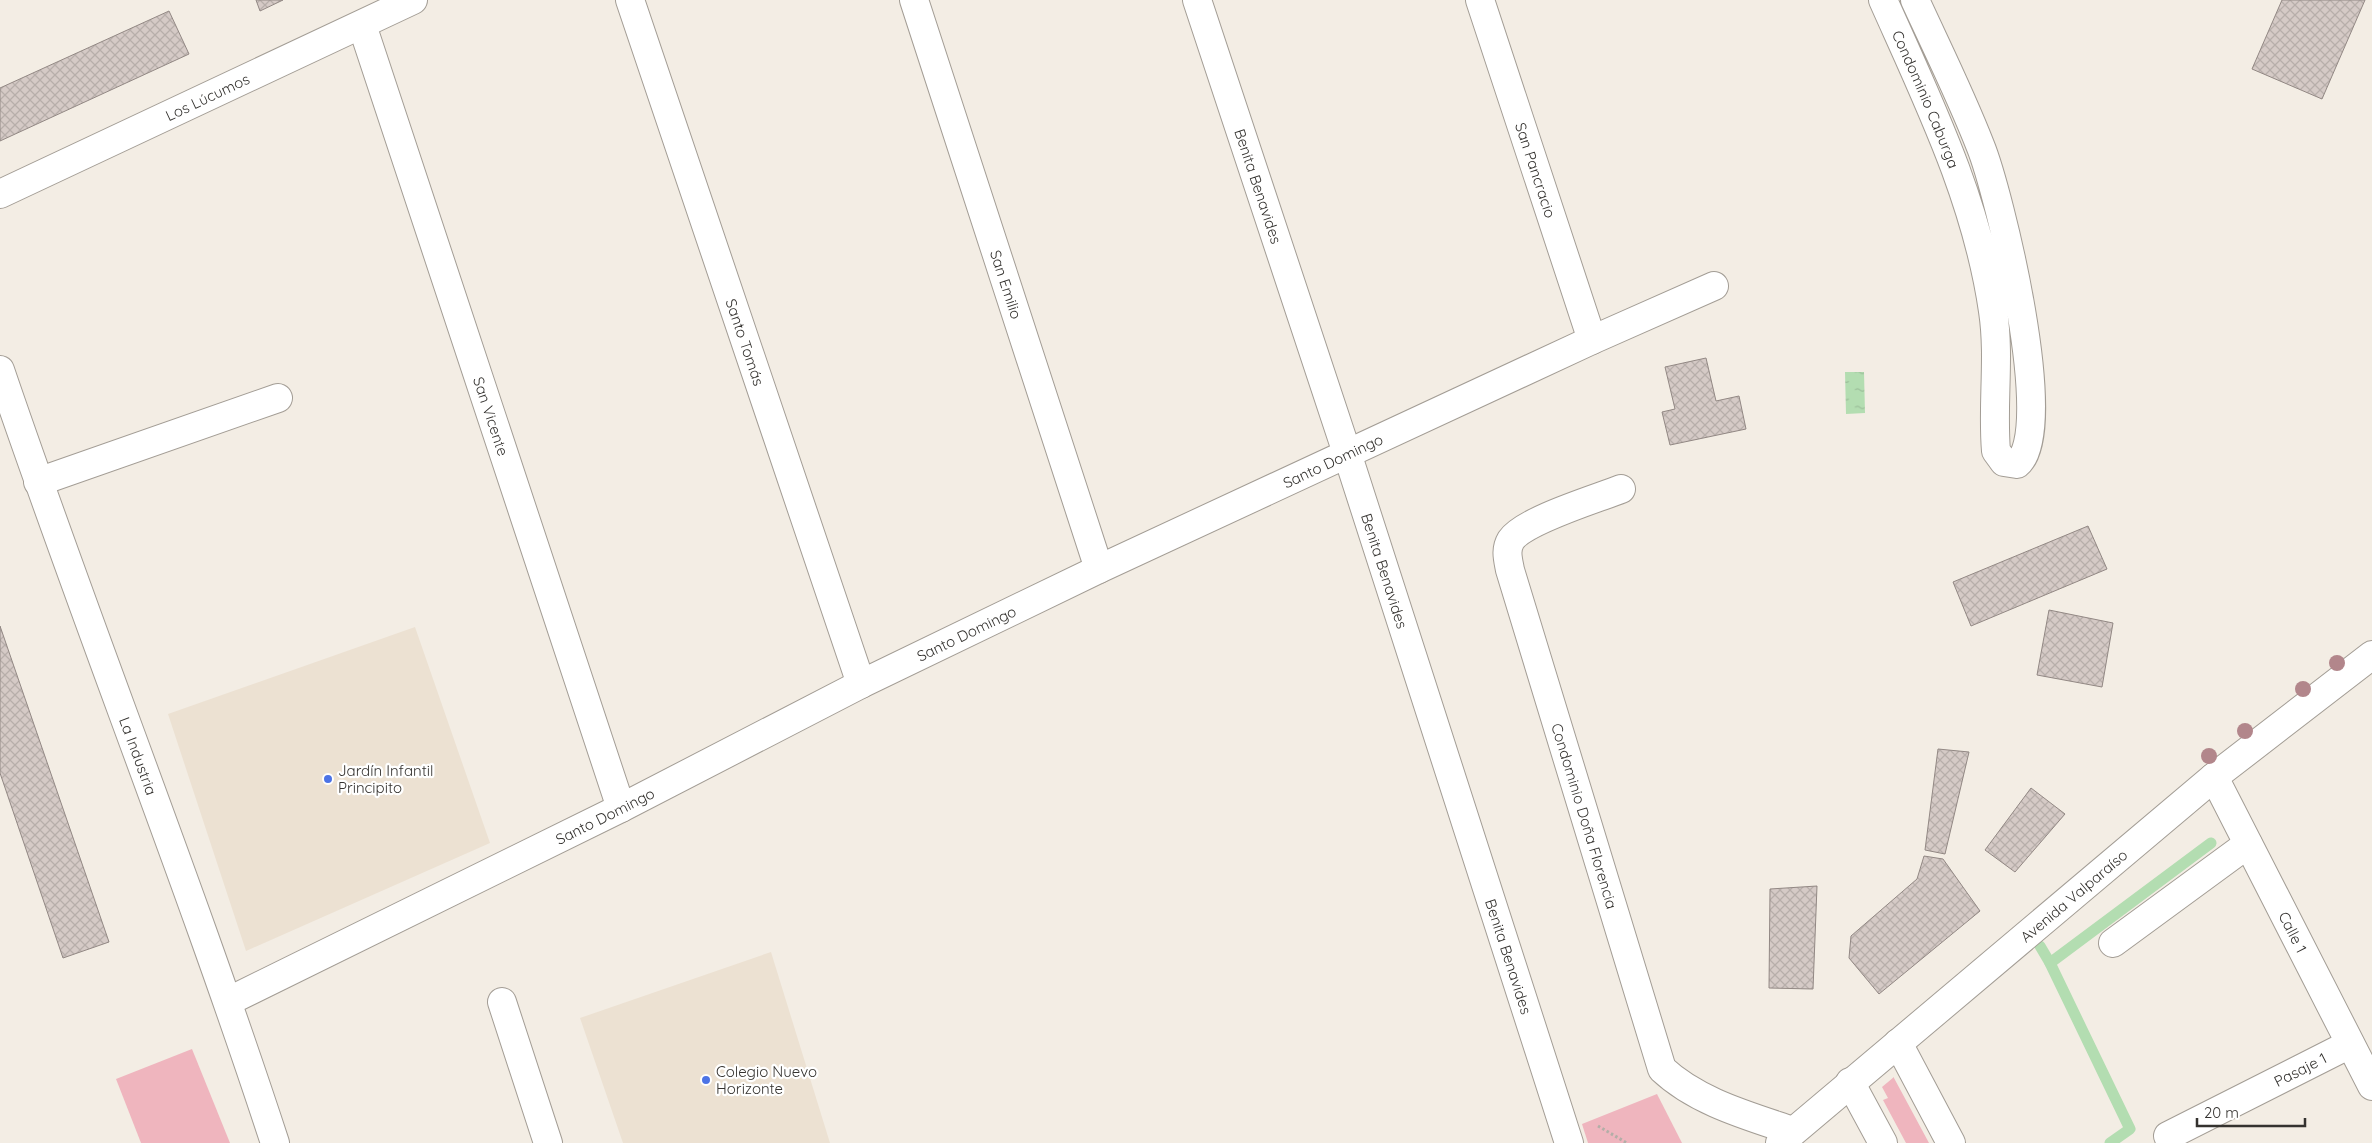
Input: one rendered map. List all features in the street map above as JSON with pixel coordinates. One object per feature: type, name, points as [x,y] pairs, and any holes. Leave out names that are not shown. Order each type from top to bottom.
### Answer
[{"type":"street","name":"Los Lúcumos","points":[[0,194],[413,0]]},
{"type":"street","name":"Santo Tomás","points":[[630,0],[861,684]]},
{"type":"street","name":"San Emilio","points":[[914,0],[1099,569]]},
{"type":"street","name":"Benita Benavides","points":[[1197,0],[1569,1143]]},
{"type":"street","name":"San Pancracio","points":[[1480,0],[1592,340]]},
{"type":"street","name":"Condominio Caburga","points":[[1883,0],[1947,145],[1967,198],[1993,311],[1997,358],[1996,451],[2004,462],[2011,464],[2022,460],[2029,446],[2028,355],[2019,294],[2001,209],[1981,145],[1915,0]]},
{"type":"street","name":"San Vicente","points":[[362,25],[621,808]]},
{"type":"street","points":[[1967,198],[1995,190]]},
{"type":"street","name":"Santo Domingo","points":[[229,1001],[621,808],[861,684],[1099,569],[1346,453],[1714,286]]},
{"type":"street","points":[[1997,358],[2028,355]]},
{"type":"street","name":"La Industria","points":[[0,370],[38,482],[229,1001],[275,1143]]},
{"type":"street","points":[[38,482],[278,398]]},
{"type":"street","name":"Condominio Doña Florencia","points":[[1621,489],[1519,531],[1510,542],[1506,553],[1510,570],[1662,1069],[1676,1082],[1787,1137]]},
{"type":"street","name":"Avenida Valparaíso","points":[[1787,1137],[2214,777],[2372,655]]},
{"type":"street","name":"Calle 1","points":[[2214,777],[2372,1086]]},
{"type":"street","points":[[2113,943],[2248,844]]},
{"type":"street","points":[[502,1002],[548,1143]]},
{"type":"street","points":[[1898,1043],[1951,1143]]},
{"type":"street","name":"Pasaje 1","points":[[2168,1136],[2350,1044]]},
{"type":"street","points":[[1850,1082],[1882,1143]]},
{"type":"shaded area","name":"Jardín Infantil Principito","points":[[415,627],[490,843],[246,951],[168,714]]},
{"type":"shaded area","name":"Colegio Nuevo Horizonte","points":[[771,952],[830,1143],[623,1143],[580,1018]]},
{"type":"shaded area","points":[[192,1049],[230,1143],[141,1143],[116,1079]]},
{"type":"shaded area","points":[[1894,1077],[1929,1143],[1906,1143],[1883,1100],[1888,1098],[1882,1087]]},
{"type":"shaded area","points":[[1657,1094],[1682,1143],[1588,1143],[1582,1124]]},
{"type":"water","points":[[1845,372],[1864,372],[1865,413],[1846,414]]},
{"type":"building","points":[[256,0],[283,0],[260,11]]},
{"type":"building","points":[[2282,0],[2365,0],[2322,99],[2252,69]]},
{"type":"building","points":[[169,11],[189,54],[0,141],[0,88]]},
{"type":"building","points":[[1706,358],[1716,401],[1739,396],[1746,429],[1670,445],[1662,412],[1675,409],[1665,367]]},
{"type":"building","points":[[2088,526],[2107,569],[1971,626],[1953,582]]},
{"type":"building","points":[[2049,610],[2113,623],[2102,687],[2037,675]]},
{"type":"building","points":[[0,626],[109,942],[63,958],[0,773]]},
{"type":"building","points":[[1938,749],[1969,752],[1945,854],[1925,850]]},
{"type":"building","points":[[2031,788],[2065,814],[2015,872],[1985,850]]},
{"type":"building","points":[[1924,856],[1943,859],[1980,911],[1879,994],[1849,958],[1851,936],[1917,879]]},
{"type":"building","points":[[1817,886],[1813,989],[1769,988],[1770,889]]},
{"type":"waterway","points":[[2110,1143],[2130,1129],[2050,963],[2211,843]]},
{"type":"waterway","points":[[2040,946],[2050,963]]},
{"type":"place","name":"Jardín Infantil Principito","points":[[328,779]]},
{"type":"place","name":"Colegio Nuevo Horizonte","points":[[706,1080]]}]
